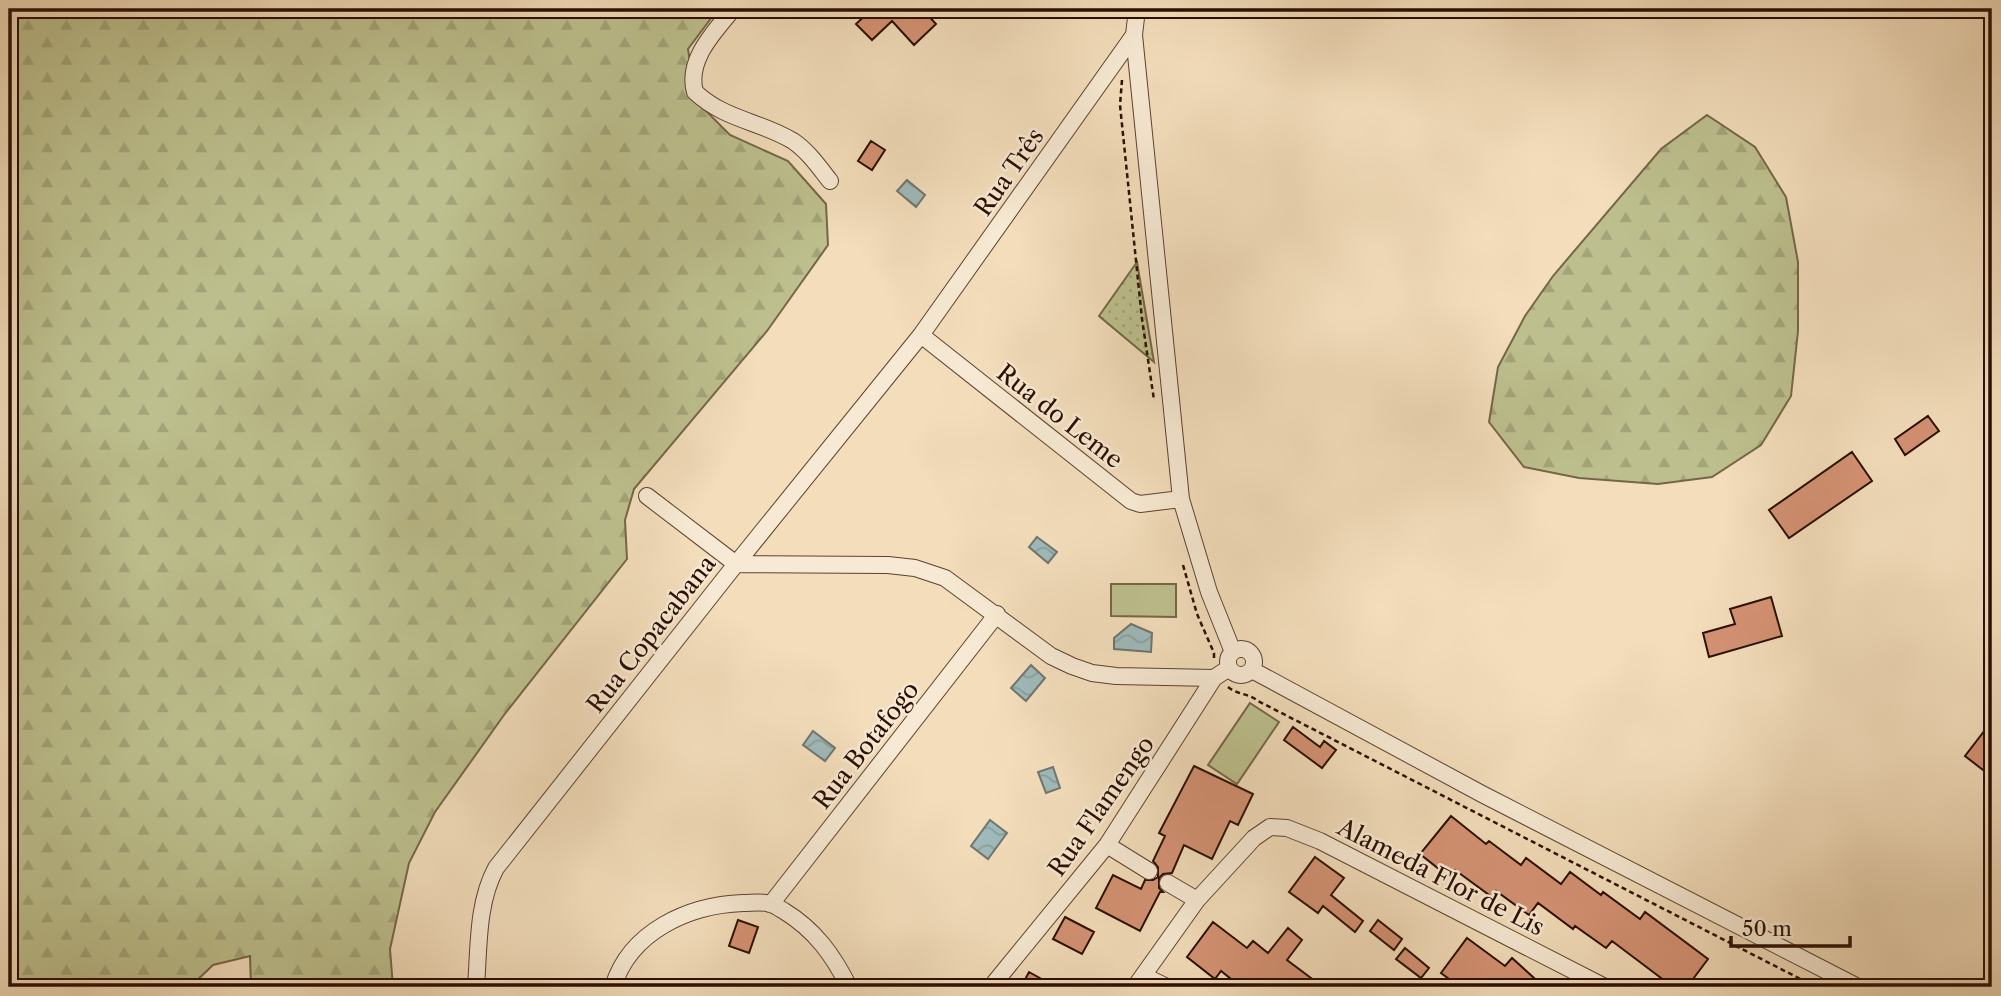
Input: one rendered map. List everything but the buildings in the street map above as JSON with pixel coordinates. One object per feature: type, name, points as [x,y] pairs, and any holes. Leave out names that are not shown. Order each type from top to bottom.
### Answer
[{"type":"street","points":[[733,9],[704,45],[694,74],[695,92],[725,114],[793,142],[811,157],[831,181]]},
{"type":"street","points":[[1137,9],[1134,34],[1181,499],[1209,592],[1224,668]]},
{"type":"street","name":"Rua Três","points":[[921,335],[1134,34]]},
{"type":"street","name":"Rua do Leme","points":[[921,335],[1131,501],[1151,504],[1181,499]]},
{"type":"street","name":"Rua Copacabana","points":[[476,987],[483,903],[487,885],[496,868],[921,335]]},
{"type":"street","points":[[647,496],[736,564],[888,565],[915,568],[945,578],[1051,656],[1092,673],[1116,676],[1224,668],[1240,675],[1252,670],[1255,662],[1252,654],[1245,649],[1224,668]]},
{"type":"street","name":"Rua Botafogo","points":[[771,904],[997,614]]},
{"type":"street","name":"Rua Flamengo","points":[[991,987],[1107,845],[1224,668]]},
{"type":"street","points":[[1252,670],[1482,794],[1858,987]]},
{"type":"street","name":"Alameda Flor de Lis","points":[[1197,900],[1254,838],[1270,827],[1287,828],[1320,841],[1605,987]]},
{"type":"street","points":[[1107,845],[1149,872]]},
{"type":"street","points":[[1167,987],[1139,981],[1197,900],[1168,883]]},
{"type":"street","points":[[613,987],[621,965],[633,949],[667,923],[712,906],[771,904],[801,921],[818,939],[835,959],[849,987]]},
{"type":"path","points":[[1214,653],[1213,667],[1224,668],[1229,688],[1237,694],[1250,694],[1258,701],[1816,987]]},
{"type":"green space","points":[[9,9],[718,9],[688,49],[696,101],[730,135],[788,161],[826,204],[828,245],[767,331],[634,489],[625,520],[627,559],[504,715],[435,812],[409,863],[390,949],[393,987],[256,987],[251,985],[250,956],[213,965],[190,987],[9,987]]},
{"type":"green space","points":[[1707,115],[1755,147],[1786,197],[1798,262],[1798,331],[1791,396],[1761,445],[1712,477],[1658,484],[1579,478],[1524,467],[1489,422],[1498,367],[1525,316],[1553,276],[1661,149]]},
{"type":"green space","points":[[1137,262],[1154,362],[1099,316]]},
{"type":"green space","points":[[1111,584],[1176,584],[1176,617],[1111,616]]},
{"type":"green space","points":[[1250,703],[1279,722],[1237,784],[1208,765]]},
{"type":"water","points":[[907,180],[925,195],[916,207],[897,191]]},
{"type":"water","points":[[1037,537],[1057,552],[1048,563],[1029,547]]},
{"type":"water","points":[[1131,624],[1152,633],[1151,652],[1114,649],[1114,638]]},
{"type":"water","points":[[1031,665],[1045,678],[1026,701],[1011,688]]},
{"type":"water","points":[[813,731],[835,748],[825,761],[803,745]]},
{"type":"water","points":[[1053,767],[1060,788],[1046,793],[1038,772]]},
{"type":"water","points":[[990,820],[1007,833],[988,859],[971,846]]}]
